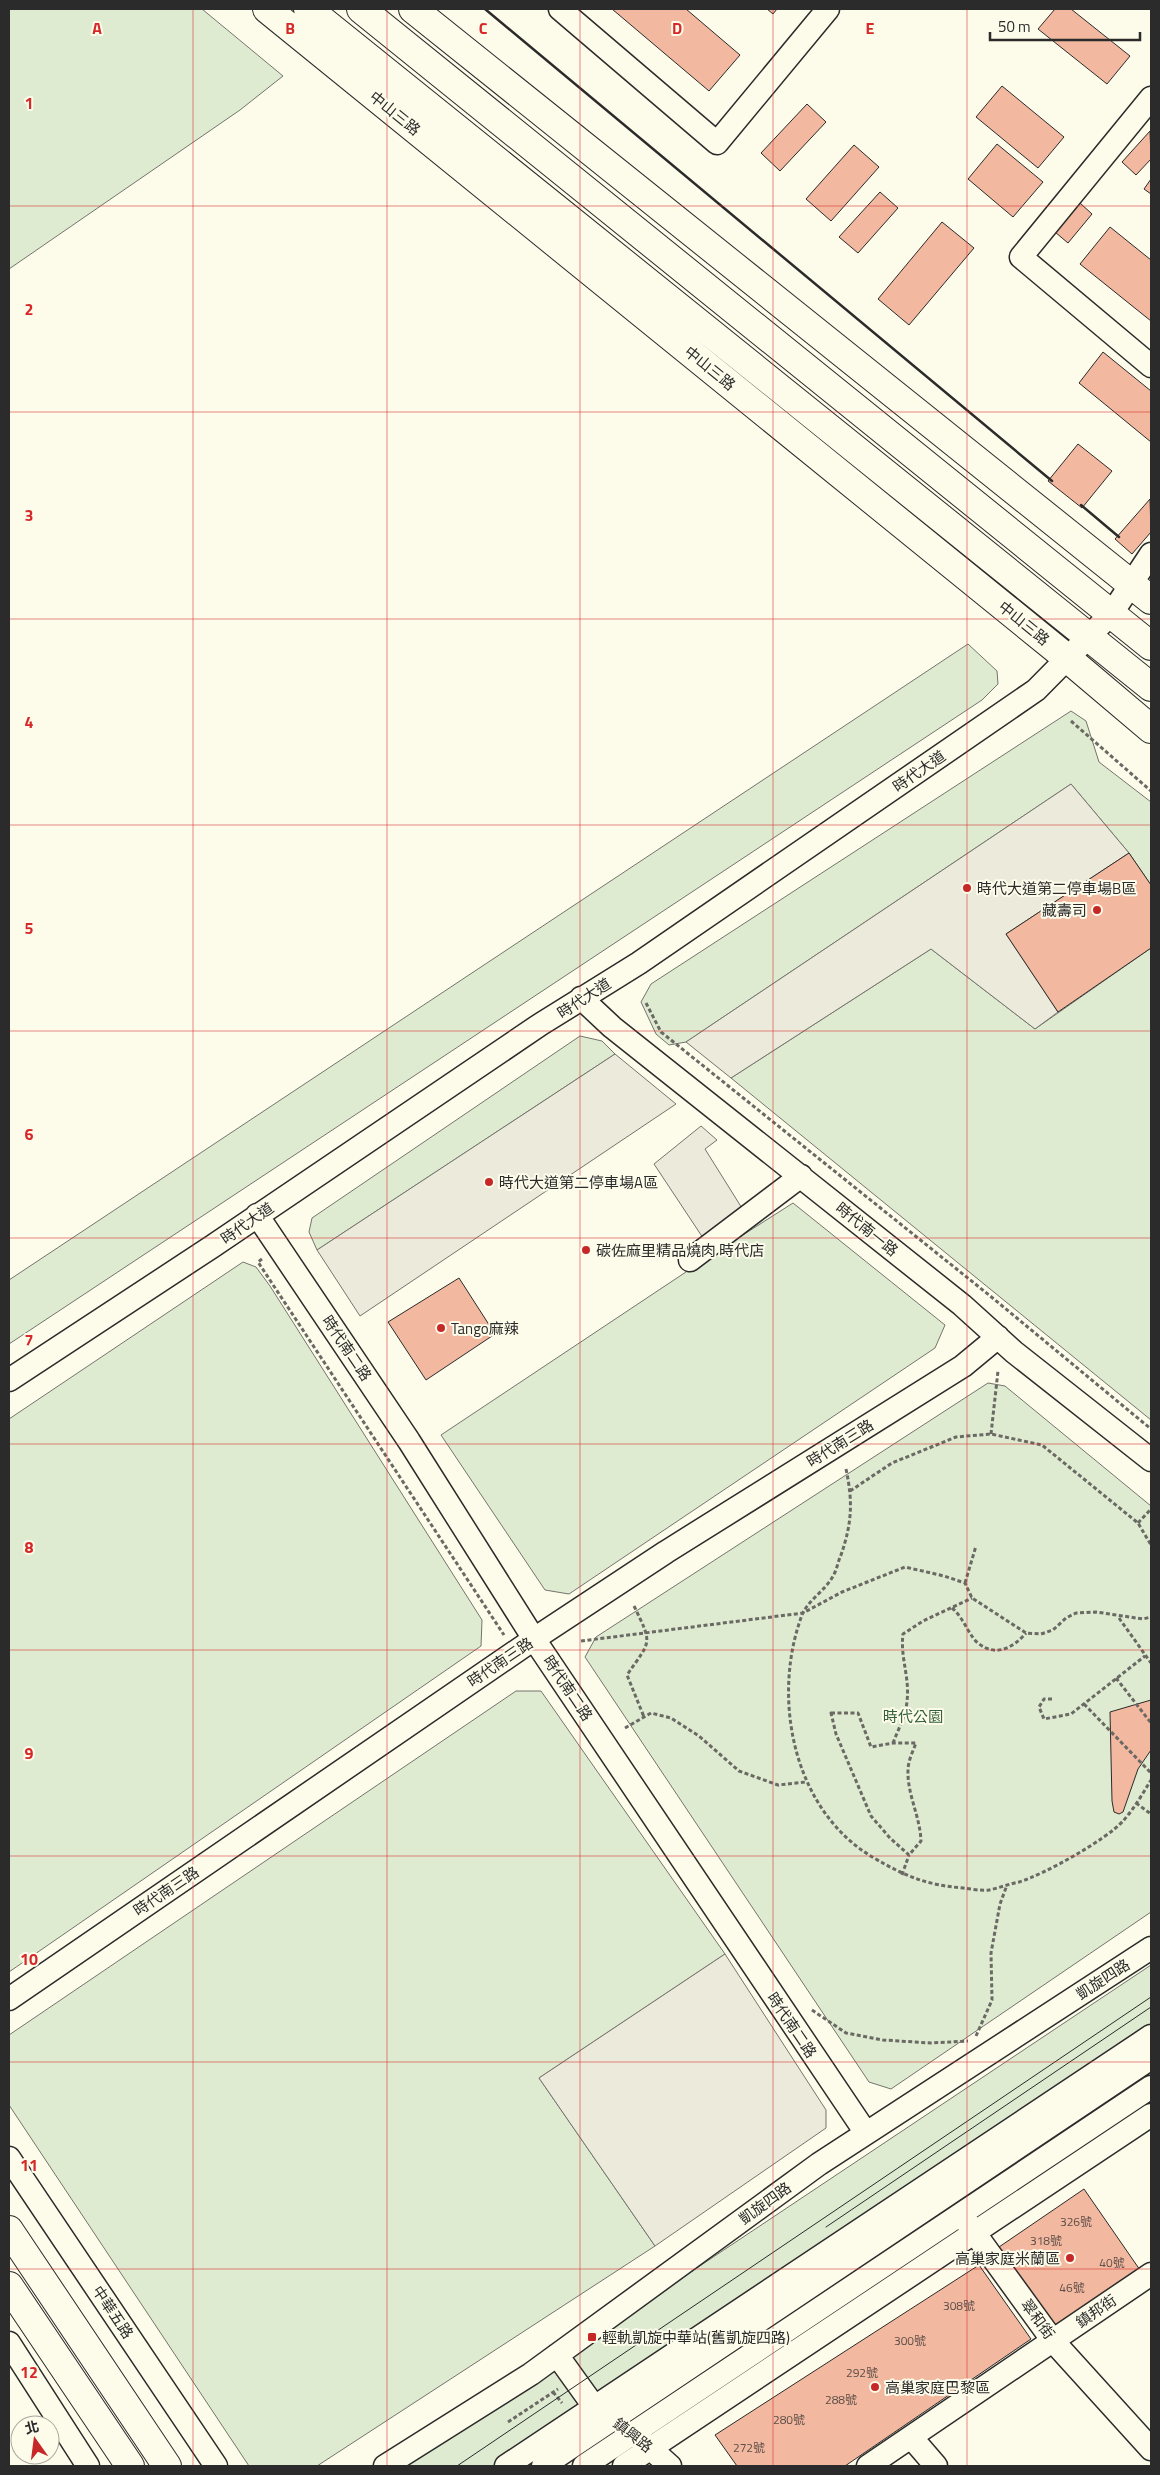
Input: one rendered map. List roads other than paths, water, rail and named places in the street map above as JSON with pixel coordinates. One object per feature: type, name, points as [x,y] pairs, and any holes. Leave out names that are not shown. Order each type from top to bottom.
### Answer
[{"type":"main road","name":"中山三路","points":[[267,9],[1068,658],[1151,729]]},
{"type":"main road","name":"中山三路","points":[[308,9],[1151,687]]},
{"type":"main road","points":[[361,9],[1151,646]]},
{"type":"main road","points":[[413,9],[1142,592]]},
{"type":"main road","points":[[9,2230],[167,2466]]},
{"type":"main road","points":[[9,2286],[130,2466]]},
{"type":"street","points":[[560,9],[717,143],[828,9]]},
{"type":"street","points":[[1151,98],[1021,257],[1151,366]]},
{"type":"street","name":"時代大道","points":[[9,1380],[581,998],[648,958],[1036,690],[1112,613],[1142,592],[1151,554]]},
{"type":"street","name":"時代南一路","points":[[581,998],[612,1027],[962,1305],[1014,1352],[1151,1460]]},
{"type":"street","points":[[690,1260],[801,1176]]},
{"type":"street","name":"時代南二路","points":[[258,1215],[409,1441],[534,1639],[866,2133]]},
{"type":"street","name":"時代南三路","points":[[9,1999],[534,1639],[666,1552],[963,1366],[998,1337]]},
{"type":"street","name":"凱旋四路","points":[[385,2466],[512,2387],[819,2164],[1151,1948]]},
{"type":"street","points":[[543,2466],[605,2416],[942,2186],[1151,2036]]},
{"type":"street","points":[[942,2186],[1151,2058]]},
{"type":"street","points":[[584,2466],[1151,2087]]},
{"type":"street","points":[[638,2460],[1151,2115]]},
{"type":"street","name":"中華五路","points":[[9,2158],[216,2466]]},
{"type":"street","name":"翠和街","points":[[942,2186],[1053,2341],[1151,2449]]},
{"type":"street","name":"鎮邦街","points":[[868,2466],[1151,2274]]},
{"type":"street","points":[[9,2343],[88,2466]]},
{"type":"street","name":"鎮興路","points":[[557,2355],[605,2416],[626,2438],[638,2460],[670,2466]]},
{"type":"street","points":[[506,2466],[605,2416]]},
{"type":"street","points":[[911,2437],[936,2466]]},
{"type":"tram line","points":[[457,2466],[1151,1997]]},
{"type":"tram line","points":[[826,2227],[1151,2007]]},
{"type":"place","name":"時代大道第二停車場B區","points":[[967,888]]},
{"type":"place","name":"藏壽司","points":[[1097,910]]},
{"type":"place","name":"時代大道第二停車場A區","points":[[489,1182]]},
{"type":"place","name":"碳佐麻里精品燒肉 時代店","points":[[586,1250]]},
{"type":"place","name":"Tango麻辣","points":[[441,1328]]},
{"type":"place","name":"高巢家庭米蘭區","points":[[1070,2258]]},
{"type":"place","name":"輕軌凱旋中華站(舊凱旋四路)","points":[[592,2337]]},
{"type":"place","name":"高巢家庭巴黎區","points":[[875,2387]]},
{"type":"park label","name":"時代公園","points":[[913,1716]]}]
